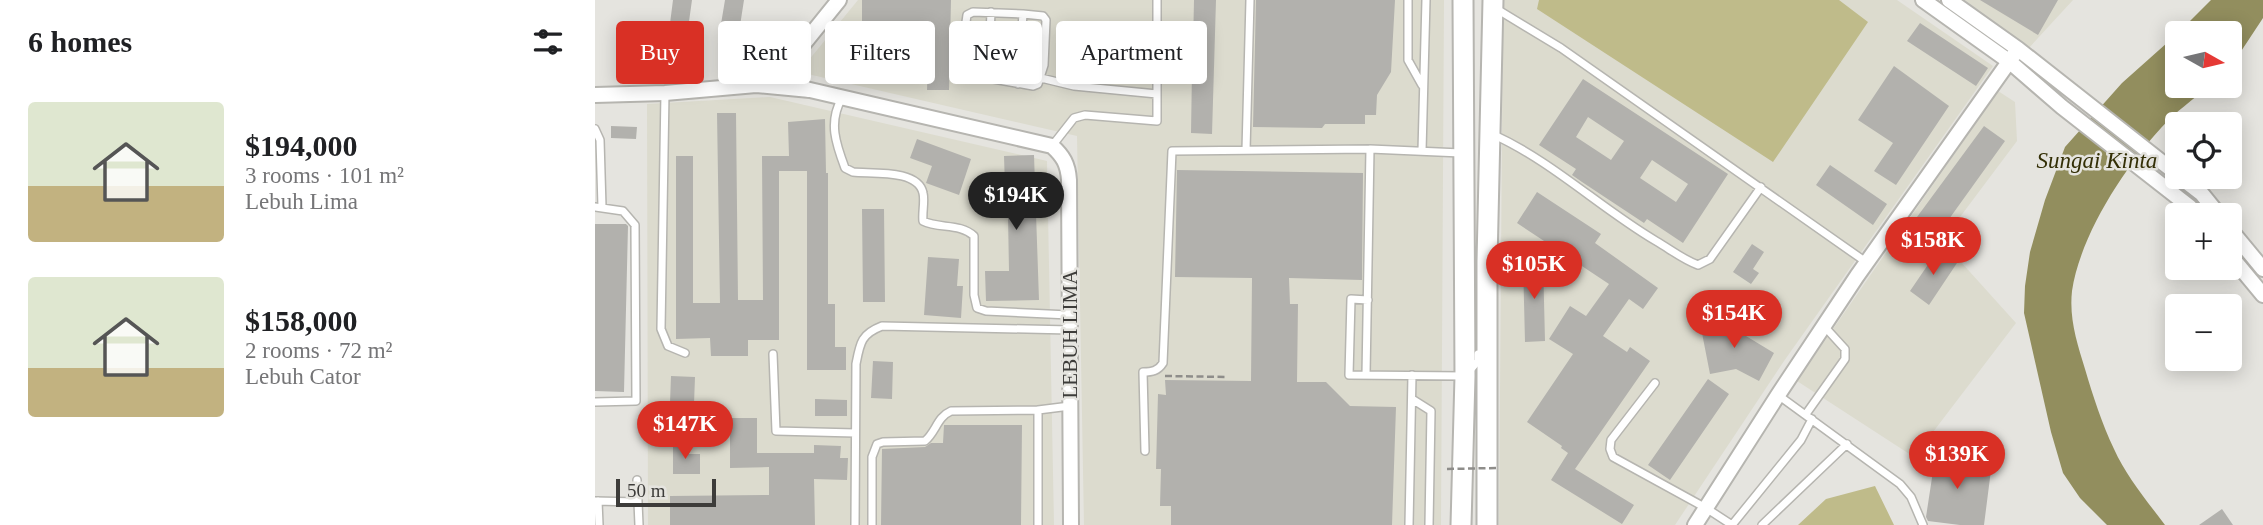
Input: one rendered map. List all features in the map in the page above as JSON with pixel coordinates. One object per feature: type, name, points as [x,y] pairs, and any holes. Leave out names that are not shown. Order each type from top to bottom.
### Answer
[{"type":"main road","points":[[1461,525],[1465,376],[1463,0]]},
{"type":"main road","points":[[1487,525],[1486,262],[1493,4]]},
{"type":"street","points":[[811,36],[839,0]]},
{"type":"street","points":[[1923,0],[2010,62],[2062,107],[2185,203]]},
{"type":"street","points":[[1949,0],[2018,49],[2165,164]]},
{"type":"street","points":[[1695,525],[1867,262],[2018,49]]},
{"type":"street","points":[[799,84],[810,90]]},
{"type":"street","points":[[595,95],[666,93],[756,85],[810,90],[1052,146]]},
{"type":"street","name":"LEBUH LIMA","points":[[1052,146],[1063,156],[1068,167],[1071,525]]},
{"type":"street","points":[[2196,189],[2209,203]]},
{"type":"street","points":[[2242,244],[2263,269]]},
{"type":"street","points":[[2242,270],[2263,295]]},
{"type":"lane","points":[[1052,146],[1075,118],[1085,114],[1157,121],[1157,0]]},
{"type":"lane","points":[[1246,150],[1250,0]]},
{"type":"lane","points":[[1408,0],[1408,60],[1424,89]]},
{"type":"lane","points":[[1422,151],[1426,0]]},
{"type":"lane","points":[[1493,4],[1561,48],[1867,262]]},
{"type":"lane","points":[[967,21],[967,15],[973,12],[1038,15],[1046,20],[1042,66]]},
{"type":"lane","points":[[991,12],[991,21]]},
{"type":"lane","points":[[1022,21],[1023,14]]},
{"type":"lane","points":[[1042,78],[1074,86],[1157,94]]},
{"type":"lane","points":[[1018,84],[1038,84]]},
{"type":"lane","points":[[666,93],[661,328],[668,346],[685,353]]},
{"type":"lane","points":[[842,98],[836,108],[834,120],[835,134],[845,168],[853,172],[905,176],[916,181],[924,195],[923,221],[968,230],[974,236],[974,295],[977,308],[986,311],[1069,315]]},
{"type":"lane","points":[[595,129],[600,139],[598,207],[623,211],[635,225],[636,401],[595,402]]},
{"type":"lane","points":[[1491,134],[1535,157],[1642,234],[1698,265],[1710,260],[1761,187]]},
{"type":"lane","points":[[1366,374],[1370,149]]},
{"type":"lane","points":[[1145,451],[1143,372],[1159,369],[1163,363],[1172,151],[1370,149],[1465,153]]},
{"type":"lane","points":[[1368,300],[1351,299],[1349,374],[1465,376],[1478,361],[1486,262]]},
{"type":"lane","points":[[855,525],[856,364],[861,341],[870,331],[882,326],[1070,330]]},
{"type":"lane","points":[[1655,383],[1611,440],[1613,457],[1732,525],[1801,440],[1809,417],[1845,359],[1845,349],[1824,326]]},
{"type":"lane","points":[[773,354],[776,431],[855,433]]},
{"type":"lane","points":[[1409,525],[1412,375]]},
{"type":"lane","points":[[1778,395],[1901,484],[1911,497],[1923,525]]},
{"type":"lane","points":[[1412,399],[1431,411],[1429,525]]},
{"type":"lane","points":[[872,525],[872,457],[877,444],[925,441],[939,419],[951,411],[1038,410],[1070,406]]},
{"type":"lane","points":[[1038,410],[1038,525]]},
{"type":"lane","points":[[1762,525],[1847,444]]},
{"type":"lane","points":[[637,480],[639,525]]},
{"type":"lane","points":[[599,525],[597,501],[638,502]]},
{"type":"path","points":[[1159,369],[1163,376],[1171,377],[1227,377]]},
{"type":"path","points":[[1447,469],[1497,468]]},
{"type":"shaded area","points":[[858,0],[1444,0],[1441,525],[1084,525],[1077,136],[851,84],[935,84],[935,21],[841,21]]},
{"type":"shaded area","points":[[1503,0],[1897,0],[1993,66],[1784,361],[1675,525],[1499,525]]},
{"type":"shaded area","points":[[1539,0],[1839,0],[1868,22],[1773,162],[1537,9]]},
{"type":"shaded area","points":[[1958,0],[2073,0],[2027,50]]},
{"type":"shaded area","points":[[825,40],[825,78],[811,75],[811,57]]},
{"type":"shaded area","points":[[1998,91],[2015,102],[2017,141],[1942,241],[2016,323],[1914,457],[1797,381]]},
{"type":"shaded area","points":[[770,97],[1047,161],[1054,525],[648,525],[647,104]]},
{"type":"shaded area","points":[[1875,486],[1894,525],[1798,525],[1826,499]]},
{"type":"water","points":[[2211,0],[2263,0],[2263,18],[2242,50],[2242,21],[2190,21]]},
{"type":"water","name":"Sungai Kinta","points":[[2165,45],[2165,98],[2194,98],[2177,112],[2165,112],[2165,123],[2133,163],[2106,204],[2084,248],[2077,270],[2072,291],[2072,311],[2091,389],[2114,449],[2137,488],[2165,525],[2107,525],[2080,498],[2063,473],[2024,313],[2030,252],[2045,200],[2065,147],[2122,83]]},
{"type":"building","points":[[673,0],[692,0],[689,21],[670,21]]},
{"type":"building","points":[[725,0],[744,0],[741,21],[722,21]]},
{"type":"building","points":[[862,0],[951,0],[949,90],[927,90],[927,84],[935,84],[935,21],[862,21]]},
{"type":"building","points":[[1194,0],[1216,0],[1212,134],[1191,133],[1192,84],[1207,84],[1207,21],[1194,21]]},
{"type":"building","points":[[1256,0],[1395,0],[1391,72],[1377,95],[1376,115],[1365,115],[1365,124],[1325,124],[1322,128],[1253,127]]},
{"type":"building","points":[[1980,0],[2058,0],[2038,35]]},
{"type":"building","points":[[1920,23],[1988,68],[1976,86],[1907,41]]},
{"type":"building","points":[[1894,66],[1949,106],[1896,185],[1874,171],[1893,143],[1858,120]]},
{"type":"building","points":[[1583,79],[1728,174],[1683,243],[1647,219],[1644,223],[1582,182],[1572,175],[1576,169],[1539,145]],"holes":[[[1588,117],[1624,141],[1611,160],[1576,137]],[[1652,160],[1688,184],[1676,202],[1640,178]]]},
{"type":"building","points":[[717,113],[736,113],[738,300],[763,300],[762,156],[789,156],[788,122],[825,119],[828,173],[828,304],[835,304],[835,347],[846,347],[846,370],[807,370],[807,171],[779,171],[779,340],[748,340],[748,356],[711,356],[710,338],[676,339],[676,156],[693,156],[693,303],[720,303]]},
{"type":"building","points":[[611,126],[637,127],[636,139],[611,138]]},
{"type":"building","points":[[1984,126],[2005,141],[1939,233],[1917,217]]},
{"type":"building","points":[[917,139],[971,159],[959,195],[926,183],[932,166],[910,158]]},
{"type":"building","points":[[1034,155],[1039,300],[986,301],[985,271],[1009,271],[1008,216],[985,216],[984,187],[1005,187],[1004,156]]},
{"type":"building","points":[[1830,165],[1887,204],[1873,225],[1816,185]]},
{"type":"building","points":[[1177,170],[1363,173],[1362,280],[1289,278],[1290,304],[1298,304],[1297,382],[1326,382],[1350,406],[1396,407],[1392,525],[1171,525],[1171,506],[1160,506],[1161,469],[1156,469],[1158,394],[1166,395],[1165,380],[1251,381],[1252,278],[1175,277]]},
{"type":"building","points":[[1537,192],[1601,234],[1595,243],[1658,288],[1643,309],[1629,299],[1603,336],[1627,352],[1630,347],[1650,361],[1575,469],[1634,505],[1622,524],[1551,480],[1568,453],[1527,422],[1573,354],[1549,339],[1570,306],[1586,316],[1609,284],[1517,223]]},
{"type":"building","points":[[862,209],[884,209],[885,302],[863,302]]},
{"type":"building","points":[[595,224],[628,226],[624,392],[595,391]]},
{"type":"building","points":[[1752,244],[1764,252],[1753,269],[1759,273],[1751,284],[1733,272]]},
{"type":"building","points":[[1938,250],[1957,263],[1929,305],[1910,291]]},
{"type":"building","points":[[928,257],[959,259],[957,286],[963,286],[961,318],[924,315]]},
{"type":"building","points":[[1543,260],[1545,341],[1525,342],[1523,261]]},
{"type":"building","points":[[1742,319],[1746,336],[1774,353],[1759,381],[1736,369],[1710,374],[1701,328]]},
{"type":"building","points":[[873,361],[893,362],[892,399],[871,398]]},
{"type":"building","points":[[671,376],[695,377],[694,404],[670,403]]},
{"type":"building","points":[[1708,379],[1729,394],[1670,480],[1648,465]]},
{"type":"building","points":[[815,399],[847,400],[847,416],[815,416]]},
{"type":"building","points":[[730,418],[757,418],[757,453],[814,453],[814,445],[841,446],[840,458],[848,458],[847,480],[814,479],[815,525],[670,525],[670,496],[769,495],[769,467],[730,468]]},
{"type":"building","points":[[944,425],[1022,425],[1021,525],[881,525],[882,449],[925,447],[931,443],[943,443]]},
{"type":"building","points":[[1937,445],[1960,448],[1958,466],[1991,470],[1984,525],[1928,521],[1926,517]]},
{"type":"building","points":[[673,446],[689,447],[689,454],[700,454],[700,474],[673,474]]},
{"type":"building","points":[[2222,509],[2233,525],[2199,525]]}]
